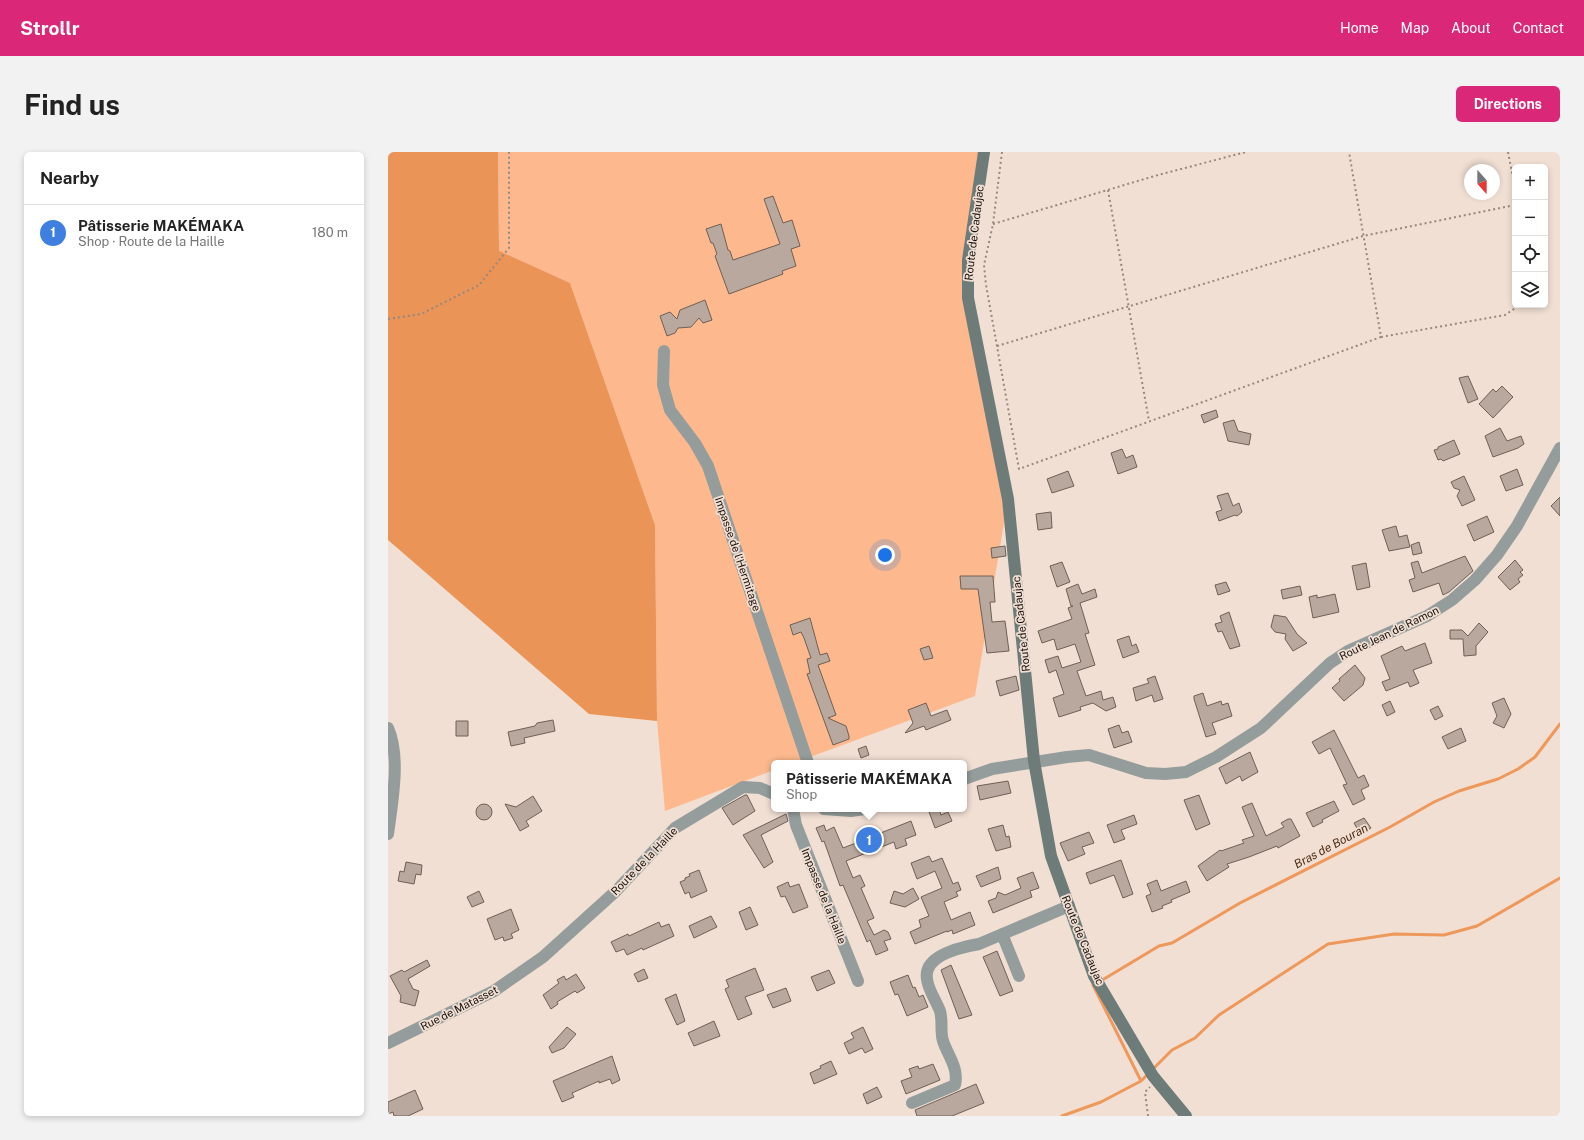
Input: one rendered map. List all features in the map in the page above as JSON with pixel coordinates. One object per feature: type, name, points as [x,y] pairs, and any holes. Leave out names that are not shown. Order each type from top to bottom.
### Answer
[{"type":"street","name":"Route de Cadaujac","points":[[984,152],[968,260],[968,298],[1008,499],[1034,761],[1051,856],[1094,976],[1155,1078],[1186,1116]]},
{"type":"street","name":"Impasse de l'Hermitage","points":[[664,351],[664,384],[670,410],[695,443],[708,466],[807,760]]},
{"type":"street","name":"Route Jean de Ramon","points":[[1034,761],[1089,755],[1146,773],[1165,774],[1186,772],[1216,757],[1261,728],[1330,663],[1348,651],[1428,616],[1452,600],[1475,580],[1497,555],[1517,526],[1560,448]]},
{"type":"street","points":[[388,728],[392,737],[395,784],[388,834]]},
{"type":"street","points":[[967,778],[992,769],[1034,761]]},
{"type":"street","name":"Route de la Haille","points":[[583,920],[616,891],[674,828],[743,787],[760,788],[771,793]]},
{"type":"street","name":"Impasse de la Haille","points":[[794,812],[796,825],[858,981]]},
{"type":"street","points":[[912,1103],[955,1085],[957,1077],[943,1042],[940,1011],[926,979],[928,970],[933,962],[941,956],[964,947],[978,944],[1069,906]]},
{"type":"street","name":"Rue de Matasset","points":[[388,1043],[494,992],[543,957],[583,920]]},
{"type":"street","points":[[1002,934],[1018,976]]},
{"type":"path","points":[[388,319],[421,314],[479,285],[509,248],[509,152]]},
{"type":"path","points":[[1002,152],[992,224],[984,265],[986,285],[1020,469],[1381,338],[1505,315],[1516,308]]},
{"type":"path","points":[[992,224],[1246,152]]},
{"type":"path","points":[[1349,152],[1381,338]]},
{"type":"path","points":[[1508,152],[1512,173]]},
{"type":"path","points":[[1108,190],[1149,422]]},
{"type":"path","points":[[997,346],[1363,236],[1512,206]]},
{"type":"path","points":[[1148,1116],[1145,1092],[1155,1078]]},
{"type":"shaded area","points":[[388,152],[498,152],[499,251],[570,283],[655,525],[657,721],[589,714],[388,540]]},
{"type":"shaded area","points":[[498,152],[984,152],[968,298],[1008,499],[975,696],[802,760],[771,760],[771,771],[665,811],[657,721],[655,525],[570,283],[499,252]]},
{"type":"building","points":[[773,196],[783,223],[792,220],[800,246],[791,249],[796,266],[782,271],[783,274],[729,294],[715,256],[717,254],[706,229],[721,224],[728,250],[730,251],[733,260],[780,244],[764,199]]},
{"type":"building","points":[[705,300],[712,320],[703,323],[699,318],[691,327],[678,328],[675,333],[667,336],[660,316],[670,312],[677,319],[680,310]]},
{"type":"building","points":[[1468,376],[1478,399],[1468,403],[1459,378]]},
{"type":"building","points":[[1502,386],[1513,397],[1493,418],[1479,404],[1493,389],[1496,392]]},
{"type":"building","points":[[1216,410],[1218,417],[1204,423],[1201,415]]},
{"type":"building","points":[[1234,420],[1238,431],[1251,434],[1249,445],[1228,441],[1223,423]]},
{"type":"building","points":[[1500,428],[1507,441],[1521,436],[1524,444],[1518,448],[1493,457],[1485,436]]},
{"type":"building","points":[[1454,440],[1460,454],[1443,461],[1441,459],[1438,460],[1434,450]]},
{"type":"building","points":[[1122,449],[1126,458],[1133,455],[1137,467],[1118,474],[1111,453]]},
{"type":"building","points":[[1517,469],[1523,485],[1506,491],[1500,476]]},
{"type":"building","points":[[1068,471],[1074,486],[1052,493],[1047,479]]},
{"type":"building","points":[[1464,476],[1475,500],[1462,506],[1457,496],[1460,490],[1454,488],[1451,482]]},
{"type":"building","points":[[1228,493],[1233,506],[1239,503],[1242,512],[1237,516],[1235,515],[1219,521],[1216,512],[1222,510],[1217,496]]},
{"type":"building","points":[[1560,497],[1560,516],[1551,506]]},
{"type":"building","points":[[1051,512],[1052,528],[1038,530],[1036,514]]},
{"type":"building","points":[[1487,516],[1494,532],[1474,541],[1467,525]]},
{"type":"building","points":[[1396,526],[1399,537],[1407,535],[1410,547],[1389,551],[1382,530]]},
{"type":"building","points":[[1419,542],[1422,553],[1413,555],[1411,545]]},
{"type":"building","points":[[1005,546],[1006,556],[992,558],[991,548]]},
{"type":"building","points":[[1465,556],[1473,571],[1449,592],[1443,595],[1439,583],[1413,592],[1409,580],[1415,578],[1411,563],[1418,561],[1422,573]]},
{"type":"building","points":[[1515,560],[1523,570],[1520,572],[1523,575],[1518,579],[1520,582],[1510,590],[1498,577]]},
{"type":"building","points":[[1062,562],[1070,582],[1057,587],[1050,566]]},
{"type":"building","points":[[1366,563],[1370,587],[1357,590],[1352,566]]},
{"type":"building","points":[[960,576],[993,576],[995,602],[990,602],[992,622],[1005,621],[1009,651],[987,653],[978,589],[961,589]]},
{"type":"building","points":[[1226,582],[1230,591],[1218,595],[1215,585]]},
{"type":"building","points":[[1078,584],[1082,594],[1095,589],[1097,597],[1080,603],[1089,633],[1085,634],[1095,665],[1077,671],[1086,696],[1101,691],[1103,700],[1113,697],[1116,707],[1106,711],[1093,703],[1080,707],[1081,710],[1059,717],[1053,698],[1064,694],[1056,670],[1049,673],[1045,660],[1058,656],[1062,668],[1081,662],[1075,644],[1057,650],[1054,639],[1042,643],[1038,631],[1072,619],[1068,608],[1073,606],[1071,606],[1066,589]]},
{"type":"building","points":[[1300,586],[1302,595],[1283,599],[1281,590]]},
{"type":"building","points":[[1335,594],[1339,612],[1313,618],[1309,597],[1317,595],[1317,598]]},
{"type":"building","points":[[1229,612],[1240,646],[1230,649],[1222,631],[1218,632],[1215,624],[1222,622],[1220,616]]},
{"type":"building","points":[[1274,615],[1286,617],[1297,634],[1307,643],[1293,651],[1285,639],[1286,634],[1275,632],[1271,627]]},
{"type":"building","points":[[810,618],[820,655],[827,653],[830,661],[818,665],[836,715],[828,718],[846,726],[849,736],[849,739],[833,745],[807,674],[810,673],[807,659],[811,658],[804,638],[801,632],[793,635],[790,625]]},
{"type":"building","points":[[1479,623],[1488,632],[1476,646],[1476,655],[1464,656],[1463,639],[1450,639],[1450,630],[1462,630],[1468,636]]},
{"type":"building","points":[[1129,636],[1132,646],[1136,644],[1139,652],[1123,658],[1117,640]]},
{"type":"building","points":[[1425,643],[1432,663],[1413,670],[1419,683],[1410,687],[1408,682],[1386,691],[1382,682],[1390,679],[1381,656],[1402,646],[1405,651]]},
{"type":"building","points":[[929,646],[933,658],[924,660],[920,649]]},
{"type":"building","points":[[1355,665],[1365,678],[1363,685],[1344,701],[1332,688],[1340,681],[1339,679]]},
{"type":"building","points":[[1016,676],[1019,690],[1000,696],[996,681]]},
{"type":"building","points":[[1155,676],[1163,699],[1154,702],[1152,695],[1136,701],[1133,688],[1149,683],[1147,679]]},
{"type":"building","points":[[1203,693],[1207,706],[1221,701],[1222,705],[1228,703],[1232,716],[1212,723],[1216,734],[1206,737],[1194,699],[1194,696]]},
{"type":"building","points":[[1504,698],[1511,714],[1504,728],[1493,723],[1497,716],[1492,703]]},
{"type":"building","points":[[1390,701],[1395,712],[1387,716],[1382,705]]},
{"type":"building","points":[[926,703],[931,716],[947,710],[951,720],[926,730],[924,726],[905,733],[913,723],[908,710]]},
{"type":"building","points":[[1438,706],[1443,716],[1435,720],[1430,710]]},
{"type":"building","points":[[553,720],[555,731],[524,738],[525,743],[511,746],[508,732],[535,726],[537,723]]},
{"type":"building","points":[[456,721],[468,721],[468,736],[456,736]]},
{"type":"building","points":[[1119,725],[1122,733],[1128,731],[1132,742],[1114,748],[1108,729]]},
{"type":"building","points":[[1461,728],[1466,741],[1448,749],[1442,737]]},
{"type":"building","points":[[1334,730],[1358,778],[1364,775],[1369,786],[1361,790],[1365,799],[1353,805],[1343,785],[1347,784],[1330,748],[1319,754],[1312,742]]},
{"type":"building","points":[[866,746],[869,755],[861,758],[858,749]]},
{"type":"building","points":[[1250,752],[1258,772],[1242,781],[1240,776],[1226,784],[1219,768]]},
{"type":"building","points":[[1008,781],[1011,793],[980,800],[977,786]]},
{"type":"building","points":[[747,795],[755,811],[733,825],[722,808]]},
{"type":"building","points":[[1199,795],[1210,824],[1196,830],[1184,800]]},
{"type":"building","points":[[533,796],[542,811],[526,821],[529,826],[520,831],[505,804],[516,807]]},
{"type":"building","points":[[1334,801],[1339,811],[1322,820],[1323,822],[1313,827],[1306,813]]},
{"type":"building","points":[[1252,803],[1266,836],[1284,827],[1281,823],[1291,819],[1300,836],[1278,848],[1277,846],[1227,864],[1229,867],[1207,881],[1198,866],[1220,850],[1221,851],[1244,843],[1242,840],[1254,836],[1242,807]]},
{"type":"building","points":[[484,804],[491,809],[492,812],[487,819],[484,820],[477,815],[476,812],[481,805]]},
{"type":"building","points":[[929,812],[940,812],[941,815],[948,812],[952,821],[935,828]]},
{"type":"building","points":[[786,814],[788,821],[761,835],[773,862],[764,868],[743,835]]},
{"type":"building","points":[[1134,815],[1137,824],[1121,830],[1125,839],[1114,843],[1107,825]]},
{"type":"building","points":[[1364,818],[1371,828],[1360,834],[1354,823]]},
{"type":"building","points":[[911,821],[916,835],[905,839],[907,845],[896,849],[894,842],[846,861],[853,878],[860,875],[865,886],[861,888],[874,918],[867,921],[874,935],[884,930],[888,932],[891,939],[884,941],[888,950],[876,955],[870,940],[867,942],[843,885],[840,886],[824,841],[822,842],[816,828],[824,825],[826,831],[834,827],[843,848],[869,838],[868,835],[877,832],[878,834]]},
{"type":"building","points":[[1003,825],[1006,837],[1009,836],[1011,847],[996,851],[988,829]]},
{"type":"building","points":[[1089,832],[1094,843],[1082,847],[1085,854],[1068,861],[1060,843]]},
{"type":"building","points":[[929,856],[932,862],[942,858],[953,884],[958,882],[961,890],[956,892],[958,896],[944,902],[951,920],[970,912],[975,925],[953,934],[952,930],[947,931],[915,944],[910,932],[921,927],[919,920],[929,916],[921,897],[942,888],[935,871],[917,879],[911,863]]},
{"type":"building","points":[[1121,860],[1133,894],[1123,898],[1114,875],[1090,884],[1086,873]]},
{"type":"building","points":[[406,862],[422,865],[421,875],[416,874],[414,884],[398,881],[400,871],[404,872]]},
{"type":"building","points":[[998,867],[1001,879],[981,887],[976,876]]},
{"type":"building","points":[[699,870],[707,891],[691,898],[689,892],[685,894],[680,882],[690,876],[689,874]]},
{"type":"building","points":[[1033,872],[1039,888],[1030,891],[1032,897],[993,913],[988,901],[996,898],[998,892],[1005,895],[1021,888],[1017,878]]},
{"type":"building","points":[[1157,880],[1161,891],[1186,881],[1190,892],[1171,900],[1172,902],[1162,906],[1163,908],[1152,912],[1146,896],[1151,894],[1147,884]]},
{"type":"building","points":[[788,882],[790,887],[799,884],[808,907],[793,913],[785,896],[781,897],[777,887]]},
{"type":"building","points":[[913,888],[919,899],[905,907],[890,903],[894,891],[903,894]]},
{"type":"building","points":[[479,891],[484,902],[472,907],[467,897]]},
{"type":"building","points":[[750,907],[758,925],[746,930],[739,912]]},
{"type":"building","points":[[511,909],[519,930],[511,934],[513,938],[504,941],[503,937],[495,940],[487,919]]},
{"type":"building","points":[[711,916],[717,927],[694,938],[689,926]]},
{"type":"building","points":[[659,922],[661,927],[669,924],[674,936],[643,950],[642,948],[627,955],[624,949],[616,952],[611,942],[628,934],[629,936]]},
{"type":"building","points":[[997,951],[1013,991],[1000,996],[983,957]]},
{"type":"building","points":[[427,960],[430,966],[408,979],[413,989],[419,991],[415,1006],[400,1002],[401,996],[390,976],[402,970],[404,972]]},
{"type":"building","points":[[951,965],[972,1015],[959,1019],[941,970]]},
{"type":"building","points":[[755,968],[764,990],[745,997],[752,1014],[738,1020],[725,989],[729,987],[726,980]]},
{"type":"building","points":[[644,969],[648,978],[638,982],[634,974]]},
{"type":"building","points":[[829,970],[835,983],[817,991],[811,977]]},
{"type":"building","points":[[576,974],[585,988],[577,993],[575,991],[557,1002],[558,1004],[551,1009],[543,995],[559,983],[557,980],[564,976],[566,980]]},
{"type":"building","points":[[908,975],[913,988],[915,987],[919,997],[923,995],[928,1007],[907,1016],[898,994],[895,995],[890,982]]},
{"type":"building","points":[[786,988],[791,1001],[773,1008],[767,995]]},
{"type":"building","points":[[676,994],[685,1021],[677,1025],[665,999]]},
{"type":"building","points":[[714,1021],[720,1036],[694,1046],[688,1033]]},
{"type":"building","points":[[567,1027],[576,1034],[564,1048],[552,1053],[549,1047]]},
{"type":"building","points":[[863,1027],[873,1049],[865,1053],[862,1048],[849,1054],[844,1043],[854,1038],[851,1033]]},
{"type":"building","points":[[612,1056],[620,1080],[612,1084],[610,1079],[599,1083],[599,1081],[572,1093],[574,1097],[562,1102],[553,1081]]},
{"type":"building","points":[[831,1061],[837,1074],[814,1084],[810,1073]]},
{"type":"building","points":[[933,1064],[940,1080],[906,1094],[901,1081],[912,1077],[909,1069],[918,1066],[919,1069]]},
{"type":"building","points":[[976,1084],[984,1103],[952,1116],[917,1116],[915,1110]]},
{"type":"building","points":[[877,1087],[882,1097],[867,1104],[863,1094]]},
{"type":"building","points":[[415,1090],[423,1109],[408,1116],[394,1116],[393,1112],[388,1114],[388,1102]]},
{"type":"waterway","name":"Bras de Bouran","points":[[1104,979],[1159,946],[1172,943],[1240,903],[1390,827],[1434,802],[1459,791],[1498,779],[1518,769],[1535,757],[1560,724]]},
{"type":"waterway","points":[[1155,1067],[1172,1050],[1195,1038],[1219,1015],[1328,944],[1394,934],[1444,935],[1477,926],[1560,878]]},
{"type":"waterway","name":"Bras de Bouran","points":[[1093,985],[1141,1081]]},
{"type":"waterway","points":[[1062,1116],[1101,1102],[1141,1081],[1146,1076]]},
{"type":"place","name":"Pâtisserie MAKÉMAKA","points":[[869,840]]}]
